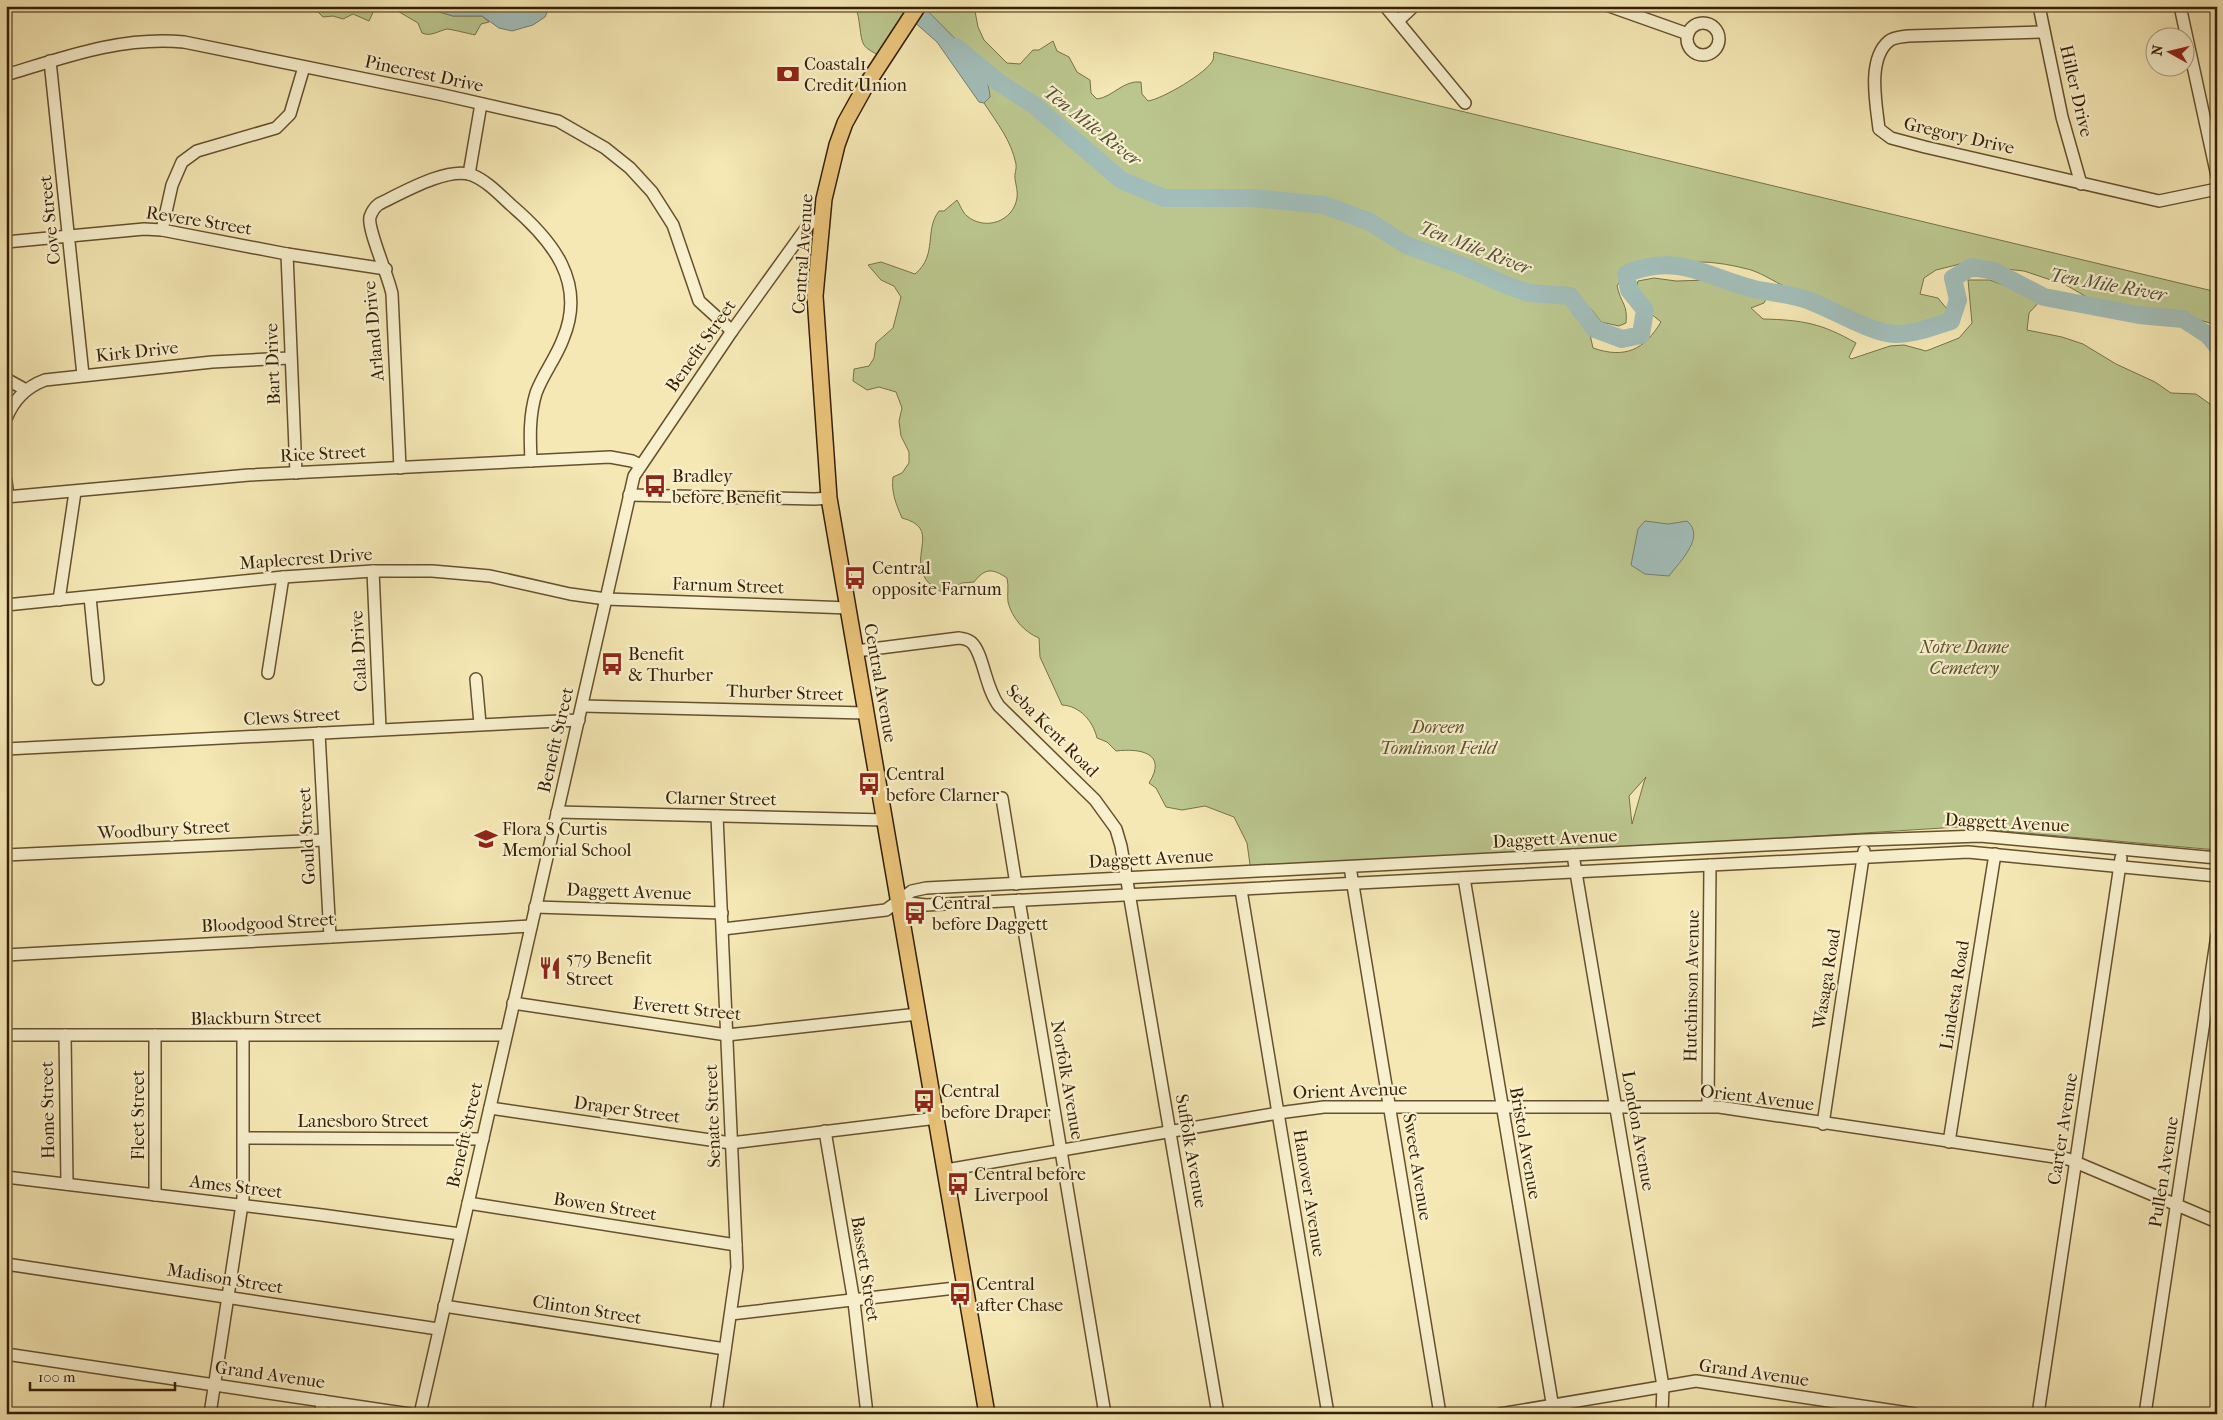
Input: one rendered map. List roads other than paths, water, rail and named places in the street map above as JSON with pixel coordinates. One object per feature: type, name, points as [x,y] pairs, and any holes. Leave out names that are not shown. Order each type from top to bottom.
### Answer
[{"type":"main road","name":"Central Avenue","points":[[918,6],[865,87],[845,123],[830,170],[822,217],[815,296],[829,498],[987,1414]]},
{"type":"street","points":[[1385,6],[1465,103]]},
{"type":"street","points":[[1398,22],[1414,6]]},
{"type":"street","points":[[1609,6],[1688,34]]},
{"type":"street","name":"Hiller Drive","points":[[2039,6],[2062,117],[2081,184]]},
{"type":"street","points":[[2180,6],[2217,176]]},
{"type":"street","name":"Gregory Drive","points":[[2044,32],[1908,36],[1891,39],[1879,52],[1876,71],[1879,129],[1891,138],[1924,148],[2159,201],[2217,189]]},
{"type":"street","name":"Pinecrest Drive","points":[[6,75],[50,61],[127,41],[162,40],[184,42],[558,121],[605,148],[630,168],[652,192],[672,225],[685,255],[693,288],[699,301],[732,331]]},
{"type":"street","name":"Cove Street","points":[[50,61],[70,235],[83,375]]},
{"type":"street","points":[[162,230],[172,185],[182,162],[196,151],[268,131],[280,125],[290,114],[295,102],[304,67]]},
{"type":"street","points":[[481,104],[469,174],[486,183],[540,231],[556,252],[567,278],[570,303],[567,328],[536,394],[530,428],[531,461]]},
{"type":"street","name":"Arland Drive","points":[[400,468],[392,294],[386,269],[371,227],[370,218],[374,208],[379,204],[432,180],[443,176],[469,174]]},
{"type":"street","name":"Benefit Street","points":[[420,1414],[634,476],[732,331],[809,224],[822,217]]},
{"type":"street","name":"Revere Street","points":[[6,242],[144,229],[162,230],[288,254],[386,269]]},
{"type":"street","name":"Bart Drive","points":[[288,254],[290,358],[296,473]]},
{"type":"street","name":"Kirk Drive","points":[[6,417],[26,390],[45,380],[212,362],[290,358]]},
{"type":"street","points":[[6,379],[26,390]]},
{"type":"street","name":"Rice Street","points":[[7,497],[75,492],[197,478],[531,461],[619,457],[640,466]]},
{"type":"street","points":[[6,481],[7,497]]},
{"type":"street","points":[[59,600],[75,492]]},
{"type":"street","points":[[629,495],[829,498]]},
{"type":"street","name":"Maplecrest Drive","points":[[6,605],[283,577],[373,571],[432,571],[490,576],[570,594],[606,599]]},
{"type":"street","name":"Cala Drive","points":[[373,571],[380,729]]},
{"type":"street","points":[[268,673],[283,577]]},
{"type":"street","points":[[90,597],[98,679]]},
{"type":"street","name":"Farnum Street","points":[[606,599],[848,608]]},
{"type":"street","name":"Seba Kent Road","points":[[856,652],[959,638],[972,642],[976,649],[988,689],[999,706],[1104,811],[1116,829],[1122,846],[1130,895]]},
{"type":"street","points":[[476,678],[480,724]]},
{"type":"street","name":"Thurber Street","points":[[582,706],[866,713]]},
{"type":"street","name":"Clews Street","points":[[6,749],[579,720]]},
{"type":"street","name":"Gould Street","points":[[319,733],[330,937]]},
{"type":"street","points":[[1002,798],[1016,884]]},
{"type":"street","name":"Clarner Street","points":[[557,812],[885,820]]},
{"type":"street","name":"Senate Street","points":[[716,1414],[737,1267],[717,816]]},
{"type":"street","name":"Daggett Avenue","points":[[723,929],[886,910],[900,902],[912,891],[918,889],[1865,840],[1975,836],[2217,858]]},
{"type":"street","name":"Woodbury Street","points":[[6,855],[324,840]]},
{"type":"street","name":"Wasaga Road","points":[[1823,1124],[1865,840]]},
{"type":"street","name":"Carter Avenue","points":[[2038,1414],[2123,849]]},
{"type":"street","name":"Daggett Avenue","points":[[900,902],[926,905],[1968,852],[2217,876]]},
{"type":"street","name":"Lindesta Road","points":[[1949,1142],[1995,854]]},
{"type":"street","name":"London Avenue","points":[[1573,855],[1663,1386],[1662,1414]]},
{"type":"street","name":"Hutchinson Avenue","points":[[1708,1106],[1710,865]]},
{"type":"street","name":"Sweet Avenue","points":[[1350,867],[1440,1414]]},
{"type":"street","name":"Bristol Avenue","points":[[1464,878],[1553,1409]]},
{"type":"street","name":"Hanover Avenue","points":[[1241,890],[1328,1414]]},
{"type":"street","name":"Suffolk Avenue","points":[[1130,895],[1218,1414]]},
{"type":"street","name":"Norfolk Avenue","points":[[1019,900],[1106,1414]]},
{"type":"street","name":"Daggett Avenue","points":[[535,906],[722,913]]},
{"type":"street","name":"Bloodgood Street","points":[[6,954],[531,926]]},
{"type":"street","name":"Pullen Avenue","points":[[2145,1414],[2217,935]]},
{"type":"street","name":"Everett Street","points":[[513,1004],[727,1035],[918,1014]]},
{"type":"street","name":"Blackburn Street","points":[[6,1035],[506,1035]]},
{"type":"street","name":"Home Street","points":[[65,1035],[66,1184]]},
{"type":"street","name":"Fleet Street","points":[[155,1035],[155,1194]]},
{"type":"street","points":[[210,1414],[242,1207],[244,1138],[243,1035]]},
{"type":"street","name":"Orient Avenue","points":[[946,1170],[1061,1152],[1278,1112],[1324,1107],[1708,1106],[2076,1162],[2217,1222]]},
{"type":"street","name":"Draper Street","points":[[490,1108],[732,1143],[937,1118]]},
{"type":"street","name":"Bassett Street","points":[[825,1131],[854,1302],[867,1414]]},
{"type":"street","name":"Lanesboro Street","points":[[244,1138],[483,1139]]},
{"type":"street","name":"Ames Street","points":[[6,1177],[155,1194],[242,1207],[322,1215],[460,1234]]},
{"type":"street","name":"Bowen Street","points":[[468,1203],[736,1245]]},
{"type":"street","name":"Madison Street","points":[[6,1264],[438,1329]]},
{"type":"street","points":[[731,1314],[854,1302],[964,1287]]},
{"type":"street","name":"Clinton Street","points":[[444,1306],[725,1349]]},
{"type":"street","name":"Grand Avenue","points":[[6,1354],[410,1414]]},
{"type":"street","name":"Grand Avenue","points":[[1500,1414],[1553,1409],[1696,1381],[1915,1414]]},
{"type":"street","points":[[320,1414],[323,1401]]},
{"type":"water","points":[[396,6],[550,6],[545,17],[533,25],[512,31],[499,28],[482,16],[453,16],[426,8]]},
{"type":"water","points":[[896,6],[923,6],[964,48],[988,85],[990,97],[984,103],[979,102],[937,42]]},
{"type":"water","points":[[1645,521],[1668,524],[1687,521],[1692,527],[1693,541],[1685,556],[1669,576],[1645,574],[1631,565],[1638,529]]},
{"type":"waterway","name":"Ten Mile River","points":[[956,47],[998,82],[1034,105],[1121,180],[1164,198],[1253,198],[1324,205],[1370,222],[1406,245],[1461,265],[1506,285],[1529,293],[1570,296],[1595,329],[1622,339],[1641,335],[1645,310],[1629,290],[1626,274],[1644,268],[1661,265],[1692,269],[1754,289],[1803,299],[1864,326],[1886,333],[1902,334],[1951,321],[1958,300],[1953,278],[1972,267],[1994,271],[2044,297],[2139,315],[2183,319],[2208,335],[2217,346]]},
{"type":"place","name":"Coastal1 Credit Union","points":[[788,74]]},
{"type":"place","name":"Bradley before Benefit","points":[[655,486]]},
{"type":"place","name":"Central opposite Farnum","points":[[855,578]]},
{"type":"place","name":"Benefit & Thurber","points":[[612,664]]},
{"type":"place","name":"Central before Clarner","points":[[869,784]]},
{"type":"place","name":"Flora S Curtis Memorial School","points":[[486,839]]},
{"type":"place","name":"Central before Daggett","points":[[915,913]]},
{"type":"place","name":"579 Benefit Street","points":[[550,968]]},
{"type":"place","name":"Central before Draper","points":[[924,1101]]},
{"type":"place","name":"Central before Liverpool","points":[[958,1184]]},
{"type":"place","name":"Central after Chase","points":[[960,1294]]},
{"type":"park label","name":"Notre Dame Cemetery","points":[[1964,658]]},
{"type":"park label","name":"Doreen Tomlinson Feild","points":[[1438,738]]}]
